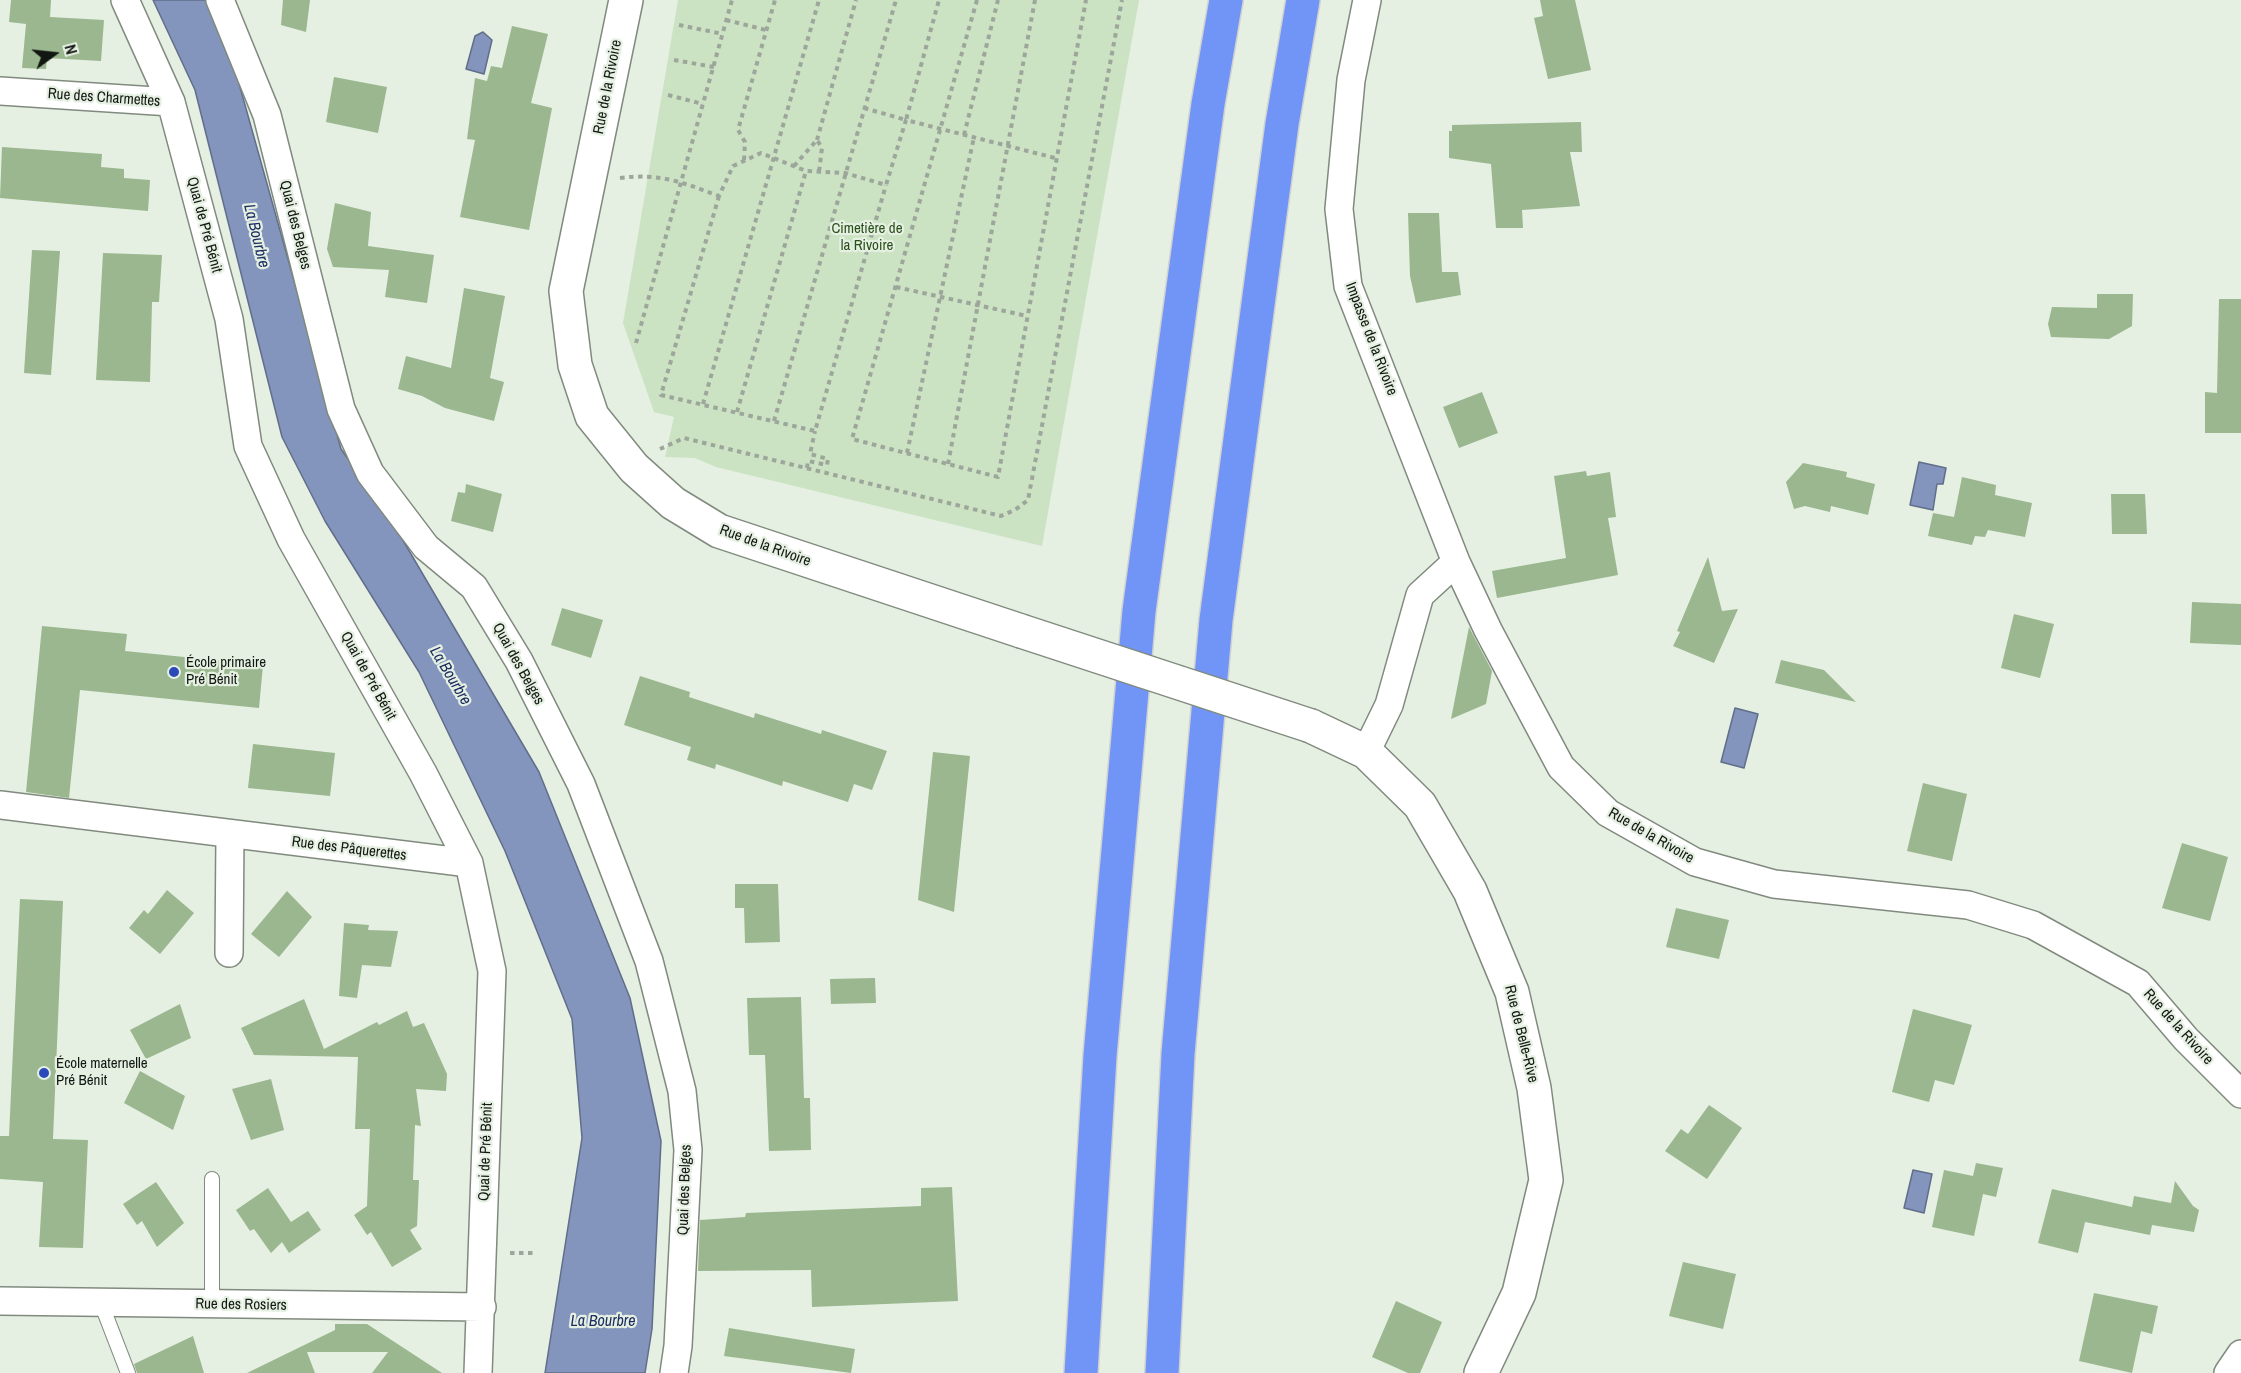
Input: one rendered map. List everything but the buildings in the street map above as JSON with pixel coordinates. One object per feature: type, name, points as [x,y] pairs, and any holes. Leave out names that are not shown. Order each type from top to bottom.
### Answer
[{"type":"highway","points":[[1081,1373],[1100,1056],[1139,611],[1208,104],[1226,0]]},
{"type":"highway","points":[[1162,1373],[1178,1054],[1216,620],[1282,124],[1304,0]]},
{"type":"street","name":"Quai de Pré Bénit","points":[[125,0],[171,102],[229,319],[248,446],[291,538],[423,773],[469,863],[492,971],[478,1373]]},
{"type":"street","name":"Quai des Belges","points":[[220,0],[267,115],[341,409],[370,473],[426,547],[474,587],[519,661],[581,784],[649,962],[682,1091],[688,1150],[678,1346],[674,1373]]},
{"type":"street","name":"Rue de la Rivoire","points":[[626,0],[566,291],[575,365],[592,416],[634,468],[673,503],[719,531],[1311,726]]},
{"type":"street","name":"Impasse de la Rivoire","points":[[1367,0],[1351,80],[1338,209],[1348,286],[1456,562]]},
{"type":"street","name":"Rue des Charmettes","points":[[0,91],[171,102]]},
{"type":"street","name":"Rue de la Rivoire","points":[[1456,562],[1488,630],[1561,768],[1608,813],[1695,862],[1762,880],[1968,905],[2033,925],[2138,983],[2186,1039],[2241,1094]]},
{"type":"street","points":[[1366,752],[1389,705],[1420,596],[1456,562]]},
{"type":"street","name":"Rue de Belle-Rive","points":[[1311,726],[1366,752],[1420,805],[1470,891],[1512,992],[1534,1088],[1546,1180],[1519,1293],[1481,1373]]},
{"type":"street","name":"Rue des Pâquerettes","points":[[0,805],[230,836],[469,863]]},
{"type":"street","points":[[229,953],[230,836]]},
{"type":"street","name":"Rue des Rosiers","points":[[0,1301],[482,1307]]},
{"type":"street","points":[[2228,1373],[2241,1354]]},
{"type":"lane","points":[[212,1305],[213,1179]]},
{"type":"lane","points":[[101,1303],[128,1373]]},
{"type":"path","points":[[636,343],[732,0]]},
{"type":"path","points":[[744,161],[745,142],[738,130],[774,0]]},
{"type":"path","points":[[703,404],[819,0]]},
{"type":"path","points":[[794,166],[817,140],[856,0]]},
{"type":"path","points":[[774,421],[896,0]]},
{"type":"path","points":[[807,468],[808,461],[827,465],[828,459],[810,454],[815,431],[939,0]]},
{"type":"path","points":[[977,0],[852,439],[998,477],[1055,158],[1086,0]]},
{"type":"path","points":[[964,135],[998,0]]},
{"type":"path","points":[[948,464],[1035,0]]},
{"type":"path","points":[[666,447],[684,438],[1001,516],[1016,510],[1028,500],[1122,0]]},
{"type":"path","points":[[726,20],[766,30]]},
{"type":"path","points":[[679,25],[723,34]]},
{"type":"path","points":[[674,60],[714,67]]},
{"type":"path","points":[[668,95],[703,104]]},
{"type":"path","points":[[864,108],[1055,158]]},
{"type":"path","points":[[907,453],[974,137]]},
{"type":"path","points":[[817,140],[822,148],[819,172]]},
{"type":"path","points":[[815,431],[661,394],[719,196],[733,166],[761,153],[774,156],[806,171],[845,173],[886,185]]},
{"type":"path","points":[[737,412],[806,171]]},
{"type":"path","points":[[590,181],[648,175],[681,182],[719,196]]},
{"type":"path","points":[[896,287],[1027,316]]},
{"type":"green space","name":"Cimetière de la Rivoire","points":[[678,0],[1139,0],[1042,546],[716,467],[695,458],[665,457],[674,417],[654,412],[623,323]]},
{"type":"water","name":"La Bourbre","points":[[153,0],[210,0],[228,44],[341,449],[391,520],[539,772],[630,998],[661,1141],[652,1329],[645,1373],[545,1373],[582,1138],[572,1019],[505,851],[419,672],[325,521],[282,437],[195,90]]},
{"type":"water","points":[[483,32],[492,40],[484,74],[466,69],[475,36]]},
{"type":"water","points":[[1919,462],[1946,468],[1943,484],[1937,484],[1933,510],[1910,505]]},
{"type":"water","points":[[1735,708],[1758,714],[1744,768],[1721,762]]},
{"type":"water","points":[[1913,1170],[1932,1174],[1924,1213],[1904,1208]]},
{"type":"place","name":"École primaire Pré Bénit","points":[[174,672]]},
{"type":"place","name":"École maternelle Pré Bénit","points":[[44,1073]]}]
